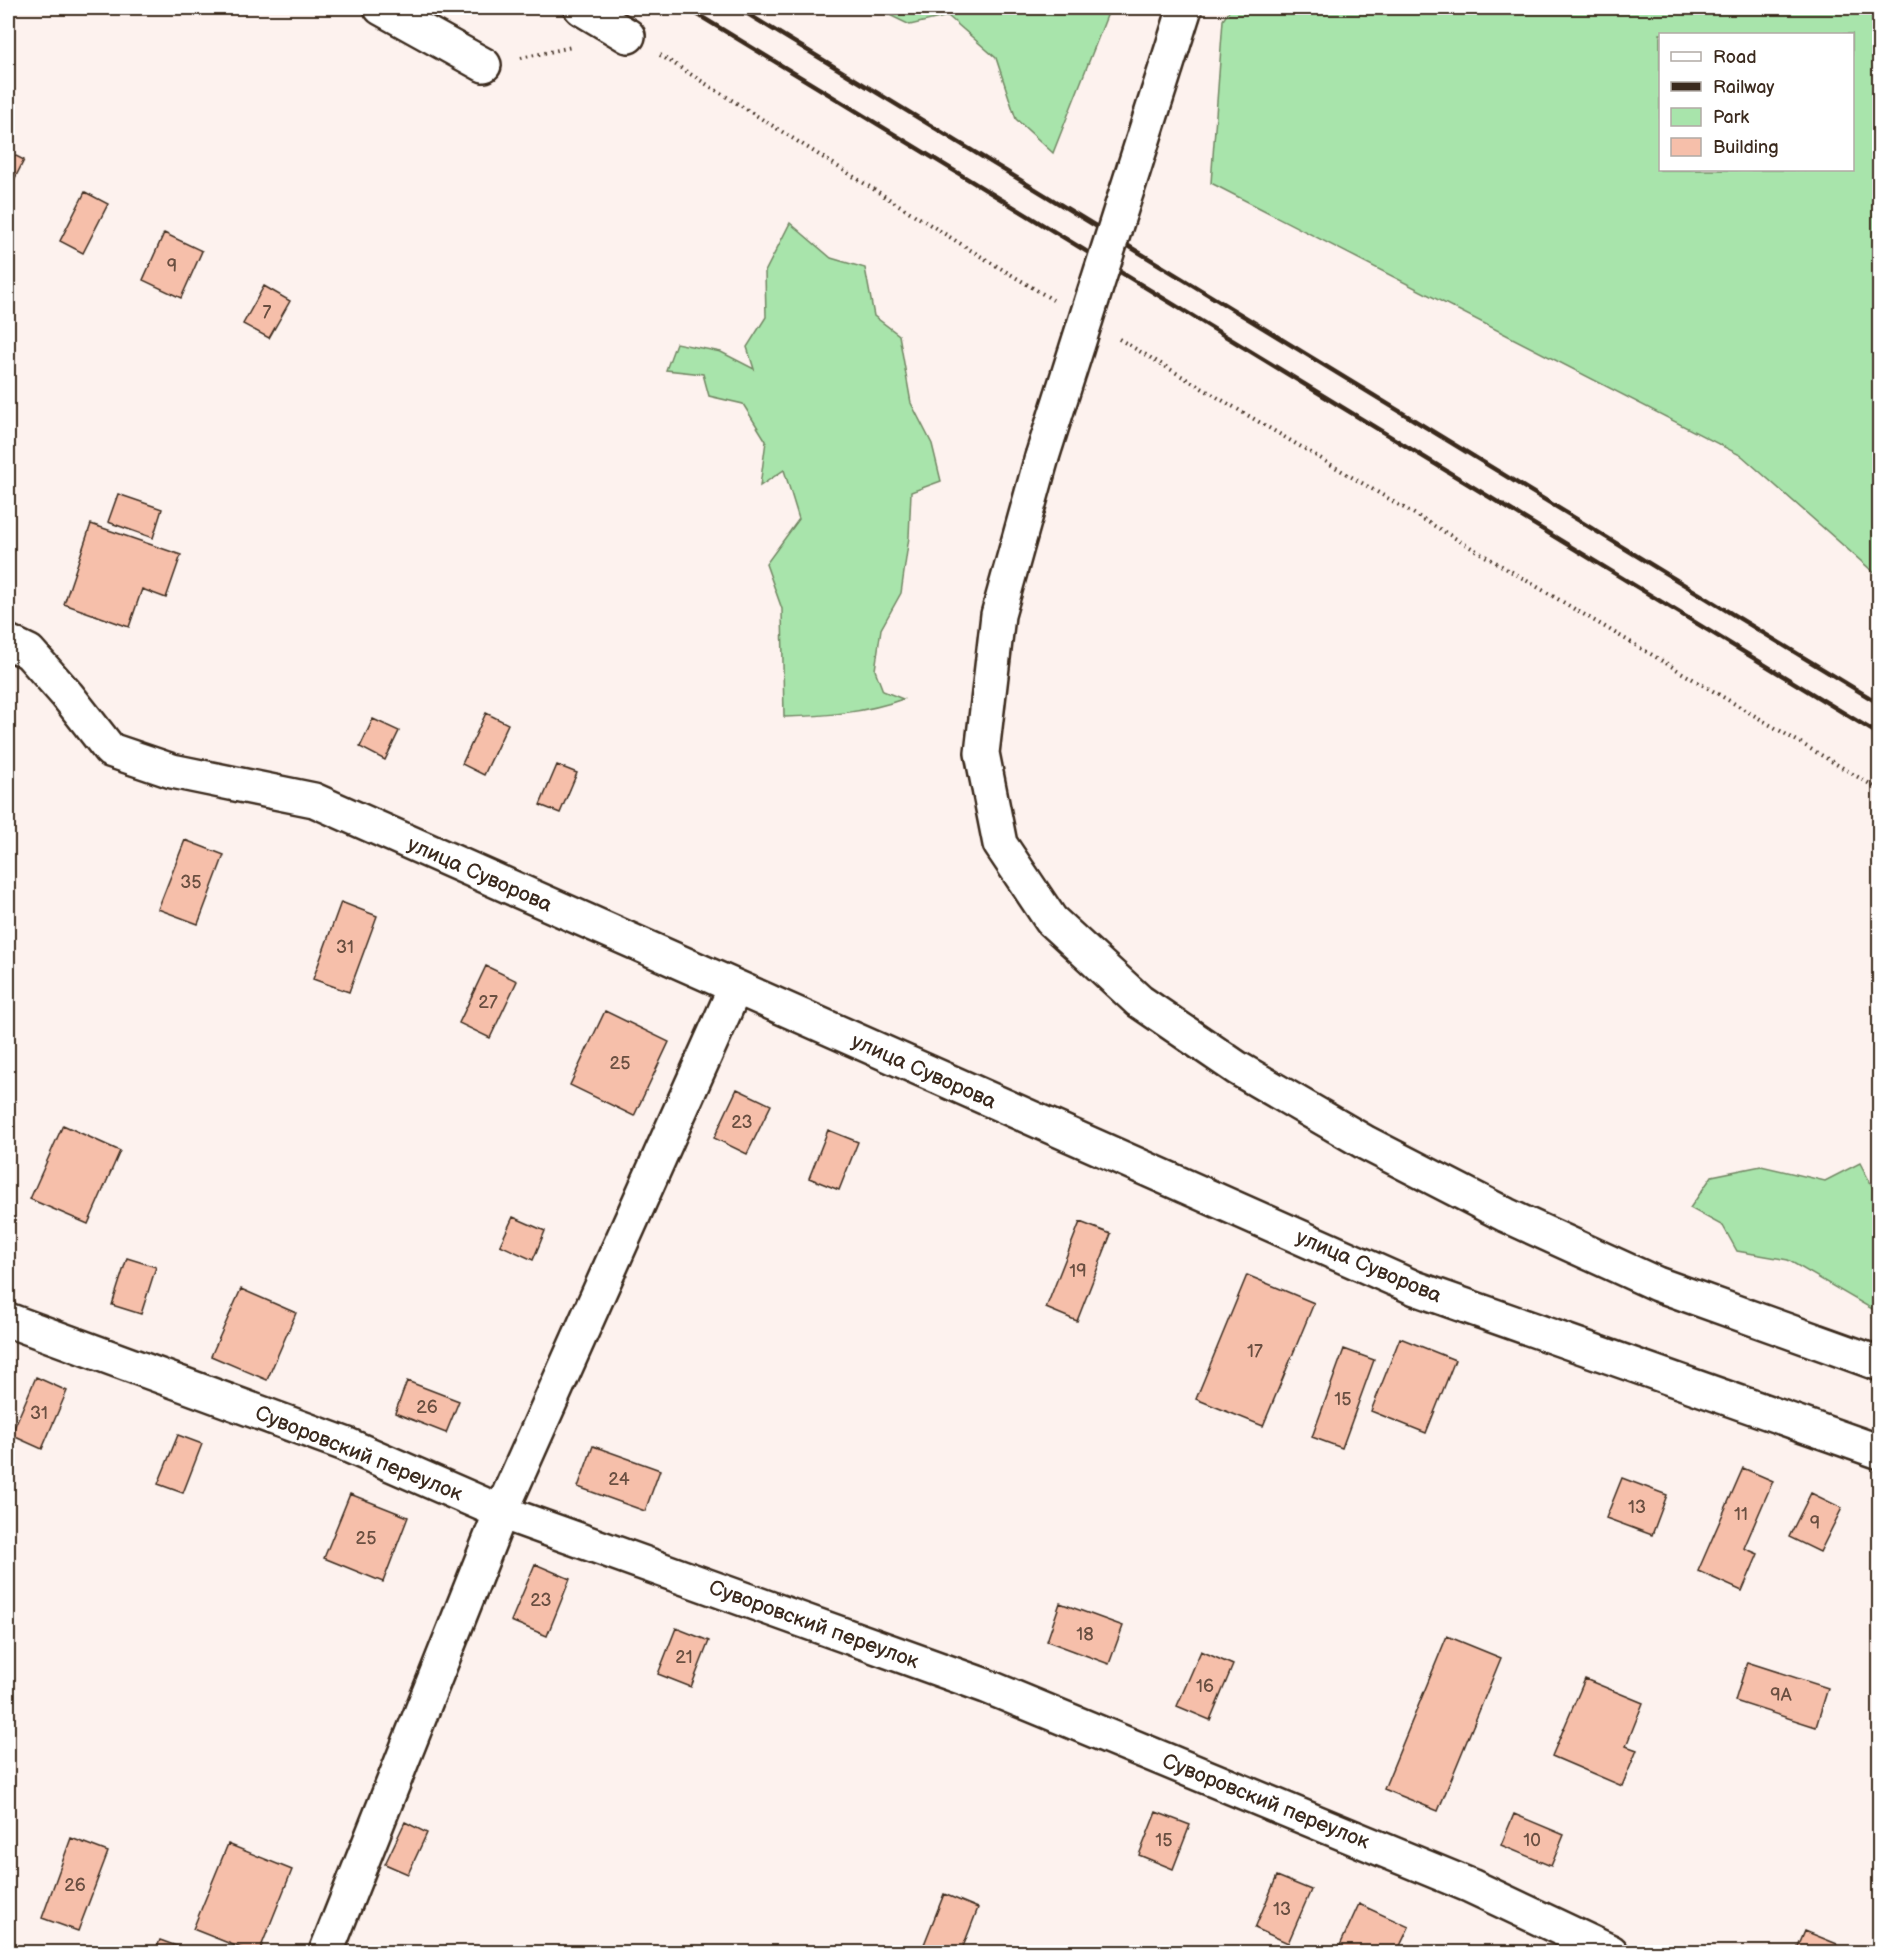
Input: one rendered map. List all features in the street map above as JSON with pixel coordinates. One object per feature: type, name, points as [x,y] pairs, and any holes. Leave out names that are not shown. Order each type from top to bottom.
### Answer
[{"type":"street","points":[[381,8],[484,65]]},
{"type":"street","points":[[581,8],[628,36]]},
{"type":"street","points":[[1185,8],[1042,457],[999,615],[982,753],[1000,844],[1051,920],[1139,1001],[1237,1068],[1366,1143],[1506,1215],[1657,1284],[1880,1364]]},
{"type":"street","name":"улица Суворова","points":[[8,642],[29,652],[67,695],[110,750],[172,771],[314,800],[1415,1288],[1880,1452]]},
{"type":"street","points":[[326,1953],[501,1512],[735,988]]},
{"type":"street","name":"Суворовский переулок","points":[[8,1320],[345,1444],[501,1512],[986,1686],[1471,1886],[1611,1953]]},
{"type":"path","points":[[628,36],[1054,300]]},
{"type":"path","points":[[484,65],[573,47]]},
{"type":"path","points":[[1116,337],[1880,790]]},
{"type":"green space","points":[[875,8],[1110,8],[1053,153],[1016,119],[996,58],[948,16],[910,25]]},
{"type":"green space","points":[[1231,8],[1858,8],[1879,18],[1879,577],[1742,456],[1211,183],[1223,20]]},
{"type":"green space","points":[[790,223],[831,258],[865,268],[874,316],[899,335],[911,403],[932,444],[941,481],[911,492],[909,537],[901,593],[881,629],[875,670],[883,691],[903,699],[874,708],[844,713],[784,717],[782,609],[766,564],[799,519],[784,470],[760,486],[766,441],[743,404],[709,396],[703,374],[666,370],[676,343],[721,352],[754,369],[747,347],[766,317],[765,272]]},
{"type":"green space","points":[[1860,1163],[1879,1199],[1879,1313],[1788,1260],[1737,1251],[1723,1226],[1690,1208],[1712,1176],[1761,1166],[1825,1181]]},
{"type":"building","points":[[8,152],[24,160],[8,192]]},
{"type":"building","points":[[85,192],[108,204],[83,253],[60,241]]},
{"type":"building","points":[[164,233],[202,251],[181,298],[143,280]]},
{"type":"building","points":[[264,286],[290,301],[269,338],[243,324]]},
{"type":"building","points":[[118,494],[162,509],[153,538],[108,522]]},
{"type":"building","points":[[91,524],[181,555],[166,598],[142,589],[129,627],[64,604]]},
{"type":"building","points":[[486,713],[508,724],[484,775],[462,764]]},
{"type":"building","points":[[373,719],[399,731],[385,760],[360,747]]},
{"type":"building","points":[[557,765],[577,773],[560,813],[540,805]]},
{"type":"building","points":[[185,840],[224,855],[198,924],[158,909]]},
{"type":"building","points":[[341,902],[377,916],[349,992],[313,979]]},
{"type":"building","points":[[486,966],[517,981],[490,1038],[459,1023]]},
{"type":"building","points":[[605,1011],[669,1042],[634,1116],[570,1085]]},
{"type":"building","points":[[737,1089],[771,1105],[747,1154],[714,1138]]},
{"type":"building","points":[[63,1125],[120,1151],[88,1224],[30,1199]]},
{"type":"building","points":[[828,1130],[858,1142],[839,1190],[809,1178]]},
{"type":"building","points":[[513,1217],[545,1231],[533,1260],[500,1245]]},
{"type":"building","points":[[1080,1222],[1111,1234],[1077,1321],[1046,1308]]},
{"type":"building","points":[[127,1258],[156,1267],[141,1314],[112,1305]]},
{"type":"building","points":[[1247,1275],[1314,1303],[1263,1426],[1196,1399]]},
{"type":"building","points":[[241,1289],[296,1313],[267,1380],[211,1356]]},
{"type":"building","points":[[1400,1338],[1455,1360],[1426,1433],[1371,1411]]},
{"type":"building","points":[[1344,1349],[1374,1360],[1342,1448],[1312,1437]]},
{"type":"building","points":[[36,1377],[67,1391],[42,1449],[11,1435]]},
{"type":"building","points":[[407,1381],[459,1401],[446,1433],[395,1413]]},
{"type":"building","points":[[178,1435],[202,1444],[183,1493],[158,1484]]},
{"type":"building","points":[[593,1446],[660,1470],[645,1511],[578,1487]]},
{"type":"building","points":[[1743,1468],[1773,1481],[1744,1548],[1758,1554],[1742,1591],[1698,1571]]},
{"type":"building","points":[[1622,1478],[1667,1495],[1652,1535],[1606,1518]]},
{"type":"building","points":[[1811,1493],[1842,1508],[1820,1552],[1789,1537]]},
{"type":"building","points":[[350,1494],[408,1517],[383,1582],[324,1558]]},
{"type":"building","points":[[535,1564],[570,1579],[547,1636],[511,1621]]},
{"type":"building","points":[[1060,1603],[1123,1626],[1109,1664],[1047,1641]]},
{"type":"building","points":[[676,1628],[709,1641],[691,1687],[658,1674]]},
{"type":"building","points":[[1447,1636],[1501,1658],[1438,1811],[1384,1789]]},
{"type":"building","points":[[1201,1651],[1233,1665],[1210,1720],[1177,1706]]},
{"type":"building","points":[[1747,1662],[1828,1688],[1816,1727],[1735,1701]]},
{"type":"building","points":[[1585,1679],[1643,1703],[1626,1746],[1637,1750],[1622,1786],[1552,1756]]},
{"type":"building","points":[[1156,1812],[1190,1825],[1173,1869],[1139,1855]]},
{"type":"building","points":[[1514,1814],[1564,1835],[1551,1866],[1501,1845]]},
{"type":"building","points":[[405,1822],[427,1833],[408,1874],[385,1864]]},
{"type":"building","points":[[71,1838],[108,1852],[78,1931],[42,1918]]},
{"type":"building","points":[[228,1844],[292,1870],[259,1952],[251,1952],[193,1929]]},
{"type":"building","points":[[1277,1876],[1311,1890],[1288,1943],[1255,1928]]},
{"type":"building","points":[[944,1894],[978,1908],[961,1952],[921,1952]]},
{"type":"building","points":[[1359,1904],[1409,1927],[1397,1952],[1337,1952]]},
{"type":"building","points":[[1805,1931],[1837,1944],[1833,1952],[1796,1952]]},
{"type":"building","points":[[160,1940],[193,1952],[155,1952]]},
{"type":"railway","points":[[687,8],[1880,735]]},
{"type":"railway","points":[[738,8],[1880,704]]}]
